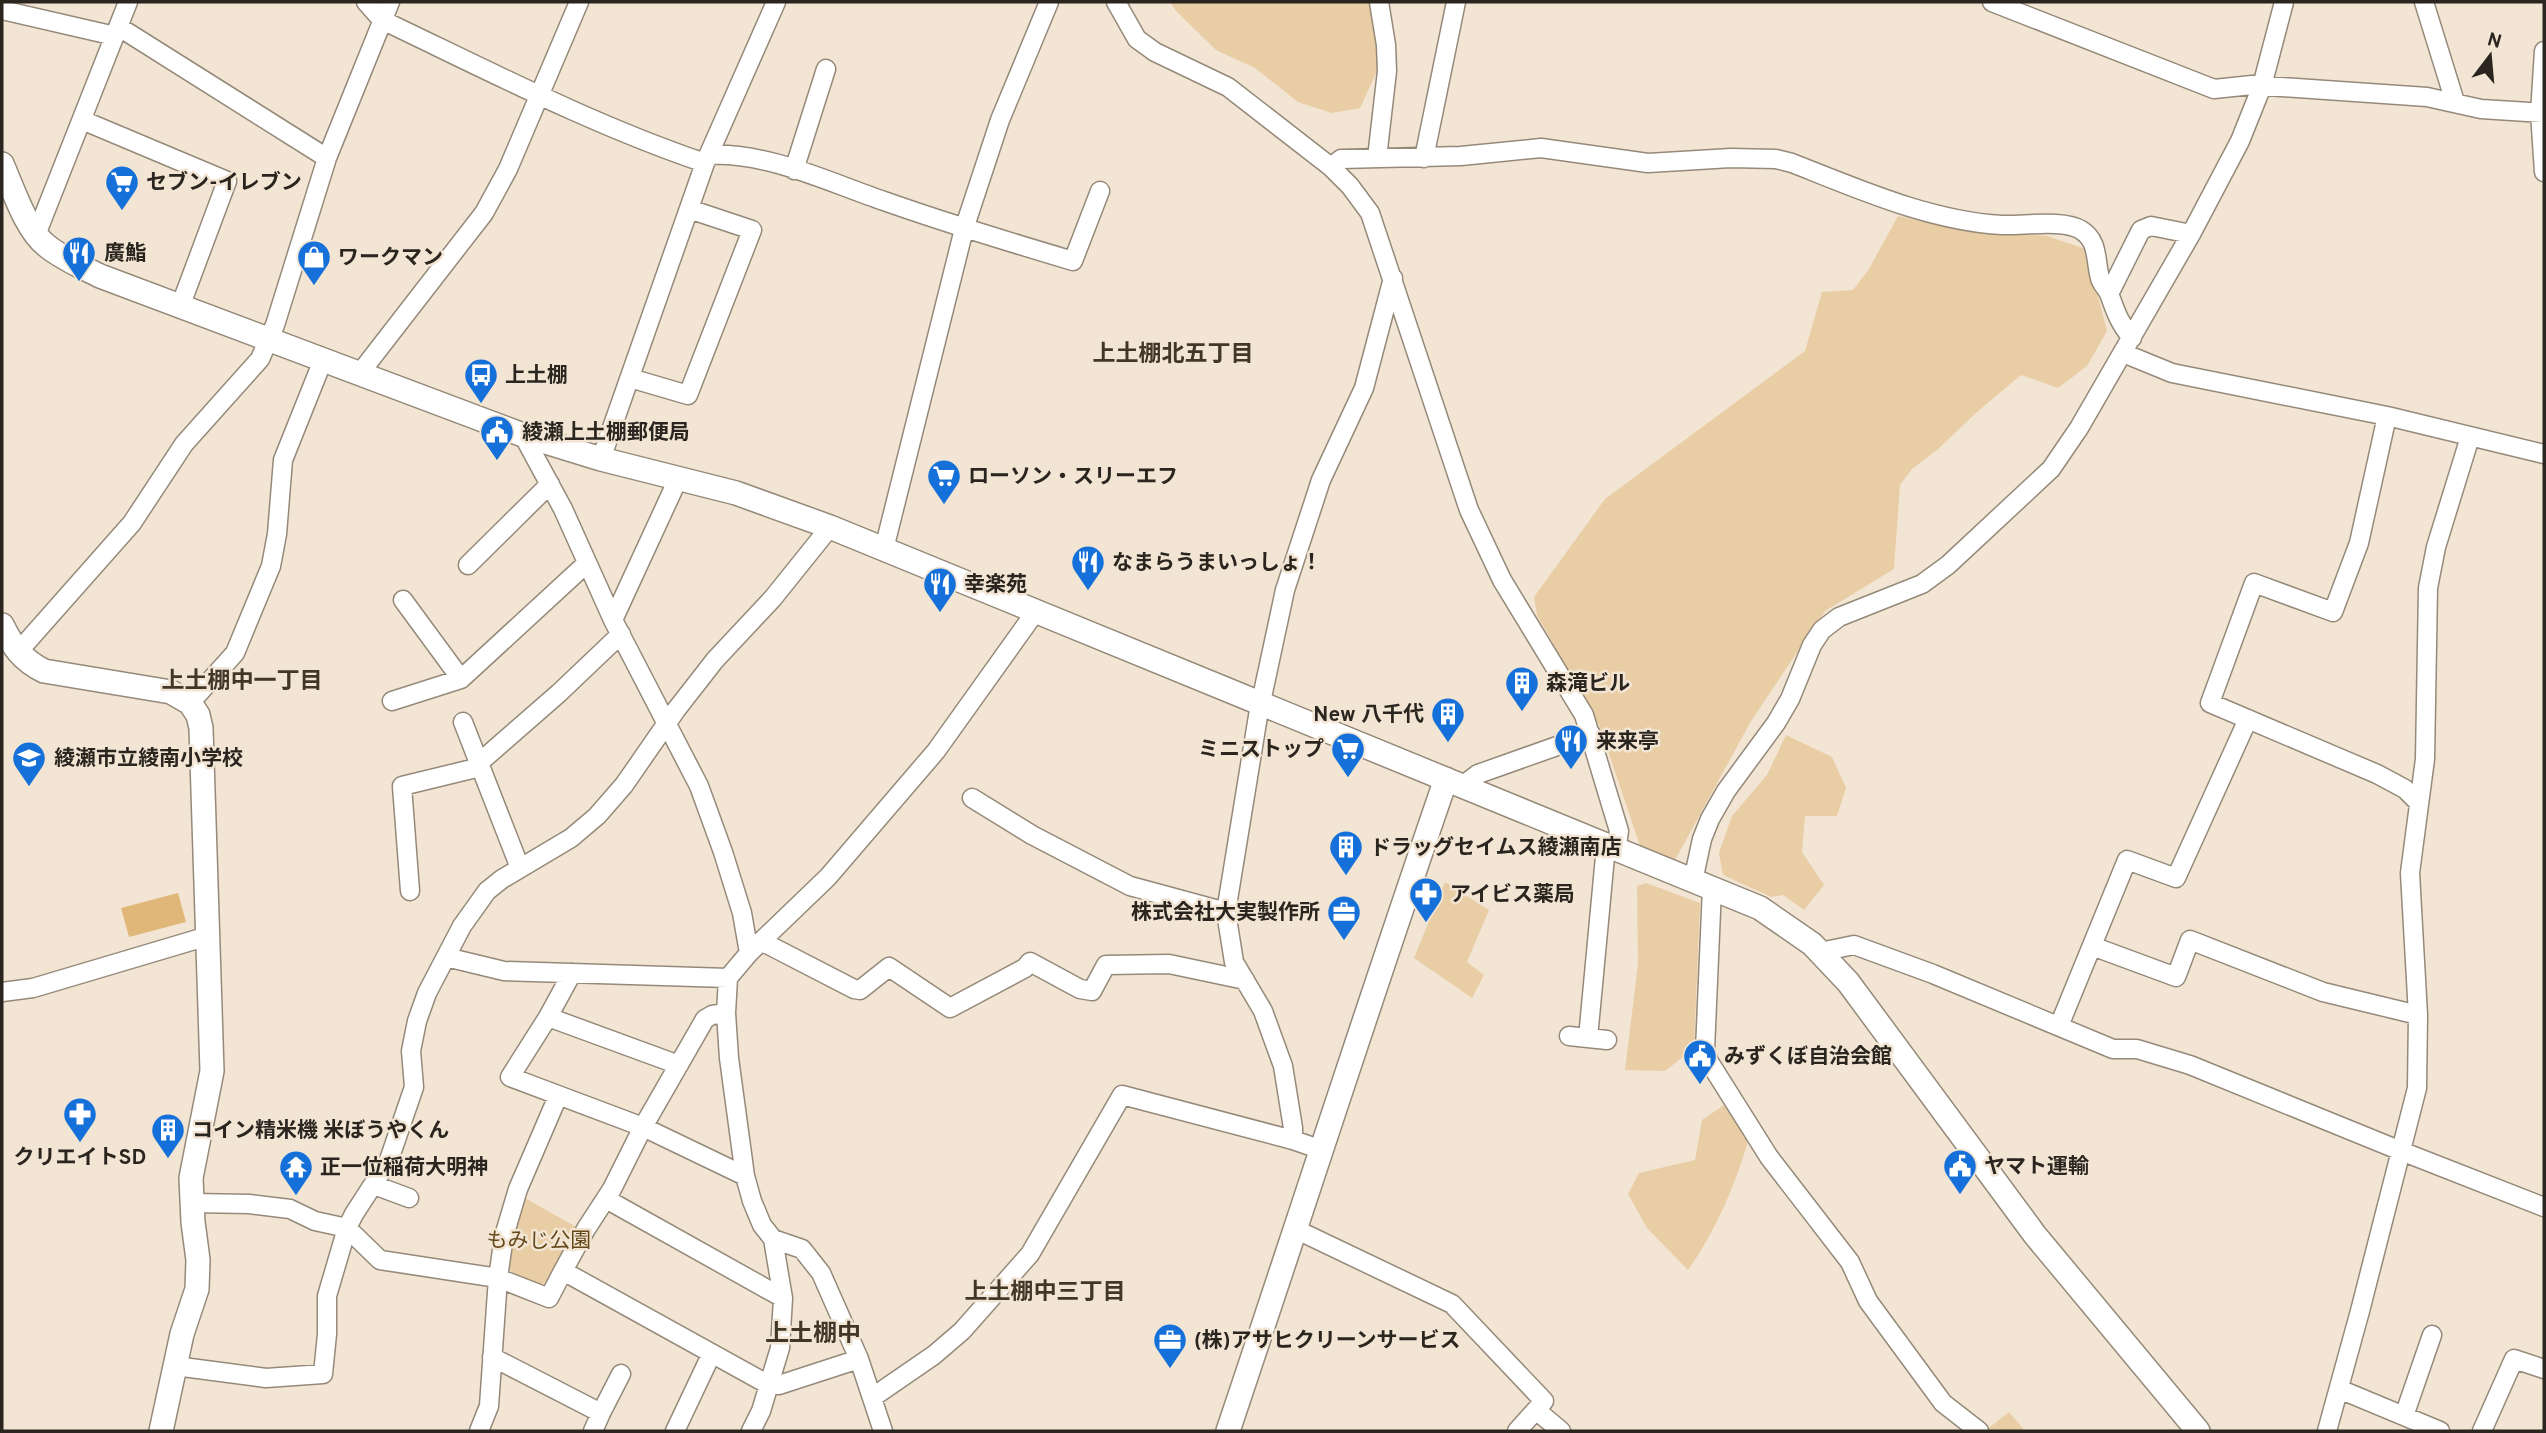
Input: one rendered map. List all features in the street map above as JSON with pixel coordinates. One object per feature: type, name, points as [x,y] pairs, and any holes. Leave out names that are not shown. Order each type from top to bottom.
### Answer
[{"type":"street","points":[[36,235],[128,2]]},
{"type":"street","points":[[366,2],[382,20],[540,97],[622,133],[707,159],[732,154],[794,170],[964,229],[1073,261],[1100,191]]},
{"type":"street","points":[[17,653],[132,523],[184,444],[260,359],[270,340],[327,158],[390,2]]},
{"type":"street","points":[[360,373],[484,213],[508,169],[579,2]]},
{"type":"street","points":[[601,459],[707,159],[776,2]]},
{"type":"street","points":[[884,549],[964,229],[1000,120],[1049,2]]},
{"type":"street","points":[[1116,2],[1137,39],[1156,52],[1228,87],[1331,167],[1355,192],[1370,213],[1469,510],[1489,555],[1584,715],[1619,831],[1611,848],[1588,1038]]},
{"type":"street","points":[[1377,158],[1387,71],[1379,2]]},
{"type":"street","points":[[1424,158],[1456,2]]},
{"type":"street","points":[[1992,2],[2214,89],[2262,86],[2427,97],[2481,109],[2542,113]]},
{"type":"street","points":[[1979,1431],[1943,1403],[1868,1301],[1850,1262],[1769,1157],[1708,1060],[1705,1050],[1702,839],[1726,791],[1776,723],[1790,699],[1812,645],[1822,630],[1839,617],[1922,584],[1948,565],[2051,469],[2079,428],[2127,346],[2191,234],[2239,141],[2262,86],[2284,2]]},
{"type":"street","points":[[2424,2],[2455,102]]},
{"type":"street","points":[[2,10],[117,31],[327,158]]},
{"type":"street","points":[[2544,51],[2544,172]]},
{"type":"street","points":[[794,170],[827,69]]},
{"type":"street","points":[[82,120],[227,181],[180,307]]},
{"type":"street","points":[[1331,167],[1341,159],[1424,158],[1541,148],[1648,163],[1731,158],[1776,159],[1902,204],[1951,217],[1987,224],[2068,225],[2082,230],[2091,239],[2097,253],[2100,280],[2109,294],[2127,346],[2172,373],[2387,416],[2544,454]]},
{"type":"street","points":[[2,164],[36,235],[45,245],[65,259],[112,281],[523,435],[601,459],[748,497],[830,527],[1760,908],[1820,952],[1848,982],[2035,1235],[2198,1431]]},
{"type":"street","points":[[630,378],[688,394],[752,230],[689,209]]},
{"type":"street","points":[[2109,294],[2141,230],[2151,226],[2191,234]]},
{"type":"street","points":[[1293,1140],[1283,1066],[1263,1011],[1234,962],[1226,912],[1260,703],[1285,590],[1321,480],[1364,388],[1393,278]]},
{"type":"street","points":[[190,703],[235,653],[271,566],[277,534],[283,460],[323,360]]},
{"type":"street","points":[[2387,416],[2359,543],[2333,612],[2254,583],[2210,703],[2377,774],[2405,789],[2419,803]]},
{"type":"street","points":[[523,435],[550,484],[617,627],[699,786],[755,947],[860,990],[889,967],[950,1008],[1025,968],[1030,962],[1080,989],[1092,991],[1106,965],[1169,964],[1245,979]]},
{"type":"street","points":[[2327,1431],[2417,1088],[2418,1015],[2410,873],[2426,759],[2428,589],[2436,547],[2470,437]]},
{"type":"street","points":[[410,891],[402,786],[472,769],[559,693],[617,627],[678,479]]},
{"type":"street","points":[[468,565],[550,484]]},
{"type":"street","points":[[174,1366],[266,1378],[323,1374],[327,1296],[347,1228],[389,1160],[414,1087],[411,1051],[417,1021],[427,993],[462,926],[487,891],[571,838],[597,816],[624,785],[715,660],[773,598],[830,527]]},
{"type":"street","points":[[392,701],[461,679],[587,563]]},
{"type":"street","points":[[402,600],[461,679]]},
{"type":"street","points":[[751,1431],[780,1348],[783,1298],[774,1240],[762,1225],[745,1177],[735,1110],[726,1013],[728,978],[755,947],[828,877],[936,751],[1036,611]]},
{"type":"street","points":[[2,625],[17,653],[29,664],[44,671],[171,692],[190,703],[198,715],[201,727],[212,1071],[193,1167],[192,1203],[198,1260],[197,1289],[174,1366],[161,1431]]},
{"type":"street","points":[[2059,1026],[2127,860],[2176,878],[2248,719]]},
{"type":"street","points":[[463,722],[520,868]]},
{"type":"street","points":[[1228,1431],[1320,1149],[1454,783],[1591,734]]},
{"type":"street","points":[[971,799],[1032,835],[1129,886],[1226,912]]},
{"type":"street","points":[[2,992],[33,988],[208,936]]},
{"type":"street","points":[[2092,946],[2176,977],[2190,940],[2323,992],[2418,1015]]},
{"type":"street","points":[[1820,952],[1854,946],[1933,974],[2113,1049],[2137,1049],[2190,1065],[2401,1152],[2544,1207]]},
{"type":"street","points":[[446,957],[504,971],[728,978]]},
{"type":"street","points":[[572,973],[510,1077],[643,1127],[745,1177]]},
{"type":"street","points":[[192,1203],[249,1204],[290,1209],[315,1221],[347,1228],[380,1260],[498,1278],[549,1298],[705,1019],[726,1013]]},
{"type":"street","points":[[548,1017],[679,1065]]},
{"type":"street","points":[[1569,1036],[1607,1040]]},
{"type":"street","points":[[873,1396],[934,1355],[962,1331],[1030,1254],[1122,1095],[1320,1149]]},
{"type":"street","points":[[479,1431],[489,1406],[498,1278],[504,1236],[518,1189],[558,1096]]},
{"type":"street","points":[[374,1185],[409,1198]]},
{"type":"street","points":[[606,1199],[783,1298]]},
{"type":"street","points":[[1295,1229],[1452,1304],[1544,1401],[1517,1431]]},
{"type":"street","points":[[774,1240],[802,1249],[821,1273],[859,1359],[883,1431]]},
{"type":"street","points":[[563,1271],[769,1385],[779,1385],[859,1359]]},
{"type":"street","points":[[2404,1416],[2431,1335]]},
{"type":"street","points":[[676,1431],[711,1354]]},
{"type":"street","points":[[492,1357],[601,1413]]},
{"type":"street","points":[[2482,1431],[2514,1359],[2544,1369]]},
{"type":"street","points":[[593,1431],[621,1374]]},
{"type":"street","points":[[2339,1389],[2440,1431]]},
{"type":"street","points":[[1536,1410],[1561,1431]]},
{"type":"green space","points":[[1170,2],[1373,2],[1378,69],[1360,108],[1332,113],[1298,102],[1255,68],[1216,50]]},
{"type":"green space","points":[[1898,216],[1959,230],[2047,236],[2086,249],[2107,331],[2087,366],[2058,388],[2021,375],[1912,469],[1900,485],[1894,569],[1825,611],[1751,721],[1674,862],[1642,852],[1600,727],[1537,615],[1534,597],[1605,499],[1805,351],[1822,292],[1853,290],[1869,269]]},
{"type":"green space","points":[[1786,735],[1832,757],[1846,788],[1837,816],[1805,816],[1802,852],[1824,885],[1804,910],[1783,895],[1771,897],[1723,875],[1719,853],[1732,816],[1767,775]]},
{"type":"green space","points":[[1445,882],[1489,910],[1467,962],[1484,975],[1472,998],[1414,958]]},
{"type":"green space","points":[[1646,883],[1700,903],[1694,1048],[1665,1071],[1625,1070],[1638,964],[1637,886]]},
{"type":"green space","points":[[1724,1105],[1748,1141],[1723,1208],[1688,1270],[1647,1228],[1628,1194],[1639,1173],[1695,1160],[1702,1120]]},
{"type":"green space","name":"もみじ公園","points":[[523,1197],[578,1228],[551,1280],[540,1285],[506,1267],[509,1238]]},
{"type":"green space","points":[[2009,1412],[2025,1431],[1985,1431]]},
{"type":"shaded area","points":[[178,893],[186,922],[129,937],[121,908]]},
{"type":"place","name":"セブン-イレブン","points":[[122,212]]},
{"type":"place","name":"廣鮨","points":[[79,283]]},
{"type":"place","name":"ワークマン","points":[[314,287]]},
{"type":"place","name":"上土棚","points":[[481,405]]},
{"type":"place","name":"綾瀬上土棚郵便局","points":[[497,462]]},
{"type":"place","name":"ローソン・スリーエフ","points":[[944,506]]},
{"type":"place","name":"なまらうまいっしょ！","points":[[1088,592]]},
{"type":"place","name":"幸楽苑","points":[[940,614]]},
{"type":"place","name":"森滝ビル","points":[[1522,713]]},
{"type":"place","name":"New 八千代","points":[[1448,744]]},
{"type":"place","name":"来来亭","points":[[1571,771]]},
{"type":"place","name":"ミニストップ","points":[[1348,779]]},
{"type":"place","name":"綾瀬市立綾南小学校","points":[[29,788]]},
{"type":"place","name":"ドラッグセイムス綾瀬南店","points":[[1346,877]]},
{"type":"place","name":"アイビス薬局","points":[[1426,924]]},
{"type":"place","name":"株式会社大実製作所","points":[[1344,942]]},
{"type":"place","name":"みずくぼ自治会館","points":[[1700,1086]]},
{"type":"place","name":"クリエイトSD","points":[[80,1144]]},
{"type":"place","name":"コイン精米機 米ぼうやくん","points":[[168,1160]]},
{"type":"place","name":"ヤマト運輸","points":[[1960,1196]]},
{"type":"place","name":"正一位稲荷大明神","points":[[296,1197]]},
{"type":"place","name":"(株)アサヒクリーンサービス","points":[[1170,1370]]},
{"type":"district","name":"上土棚北五丁目","points":[[1173,353]]},
{"type":"district","name":"上土棚中一丁目","points":[[242,680]]},
{"type":"district","name":"上土棚中三丁目","points":[[1045,1291]]},
{"type":"district","name":"上土棚中","points":[[813,1333]]}]
